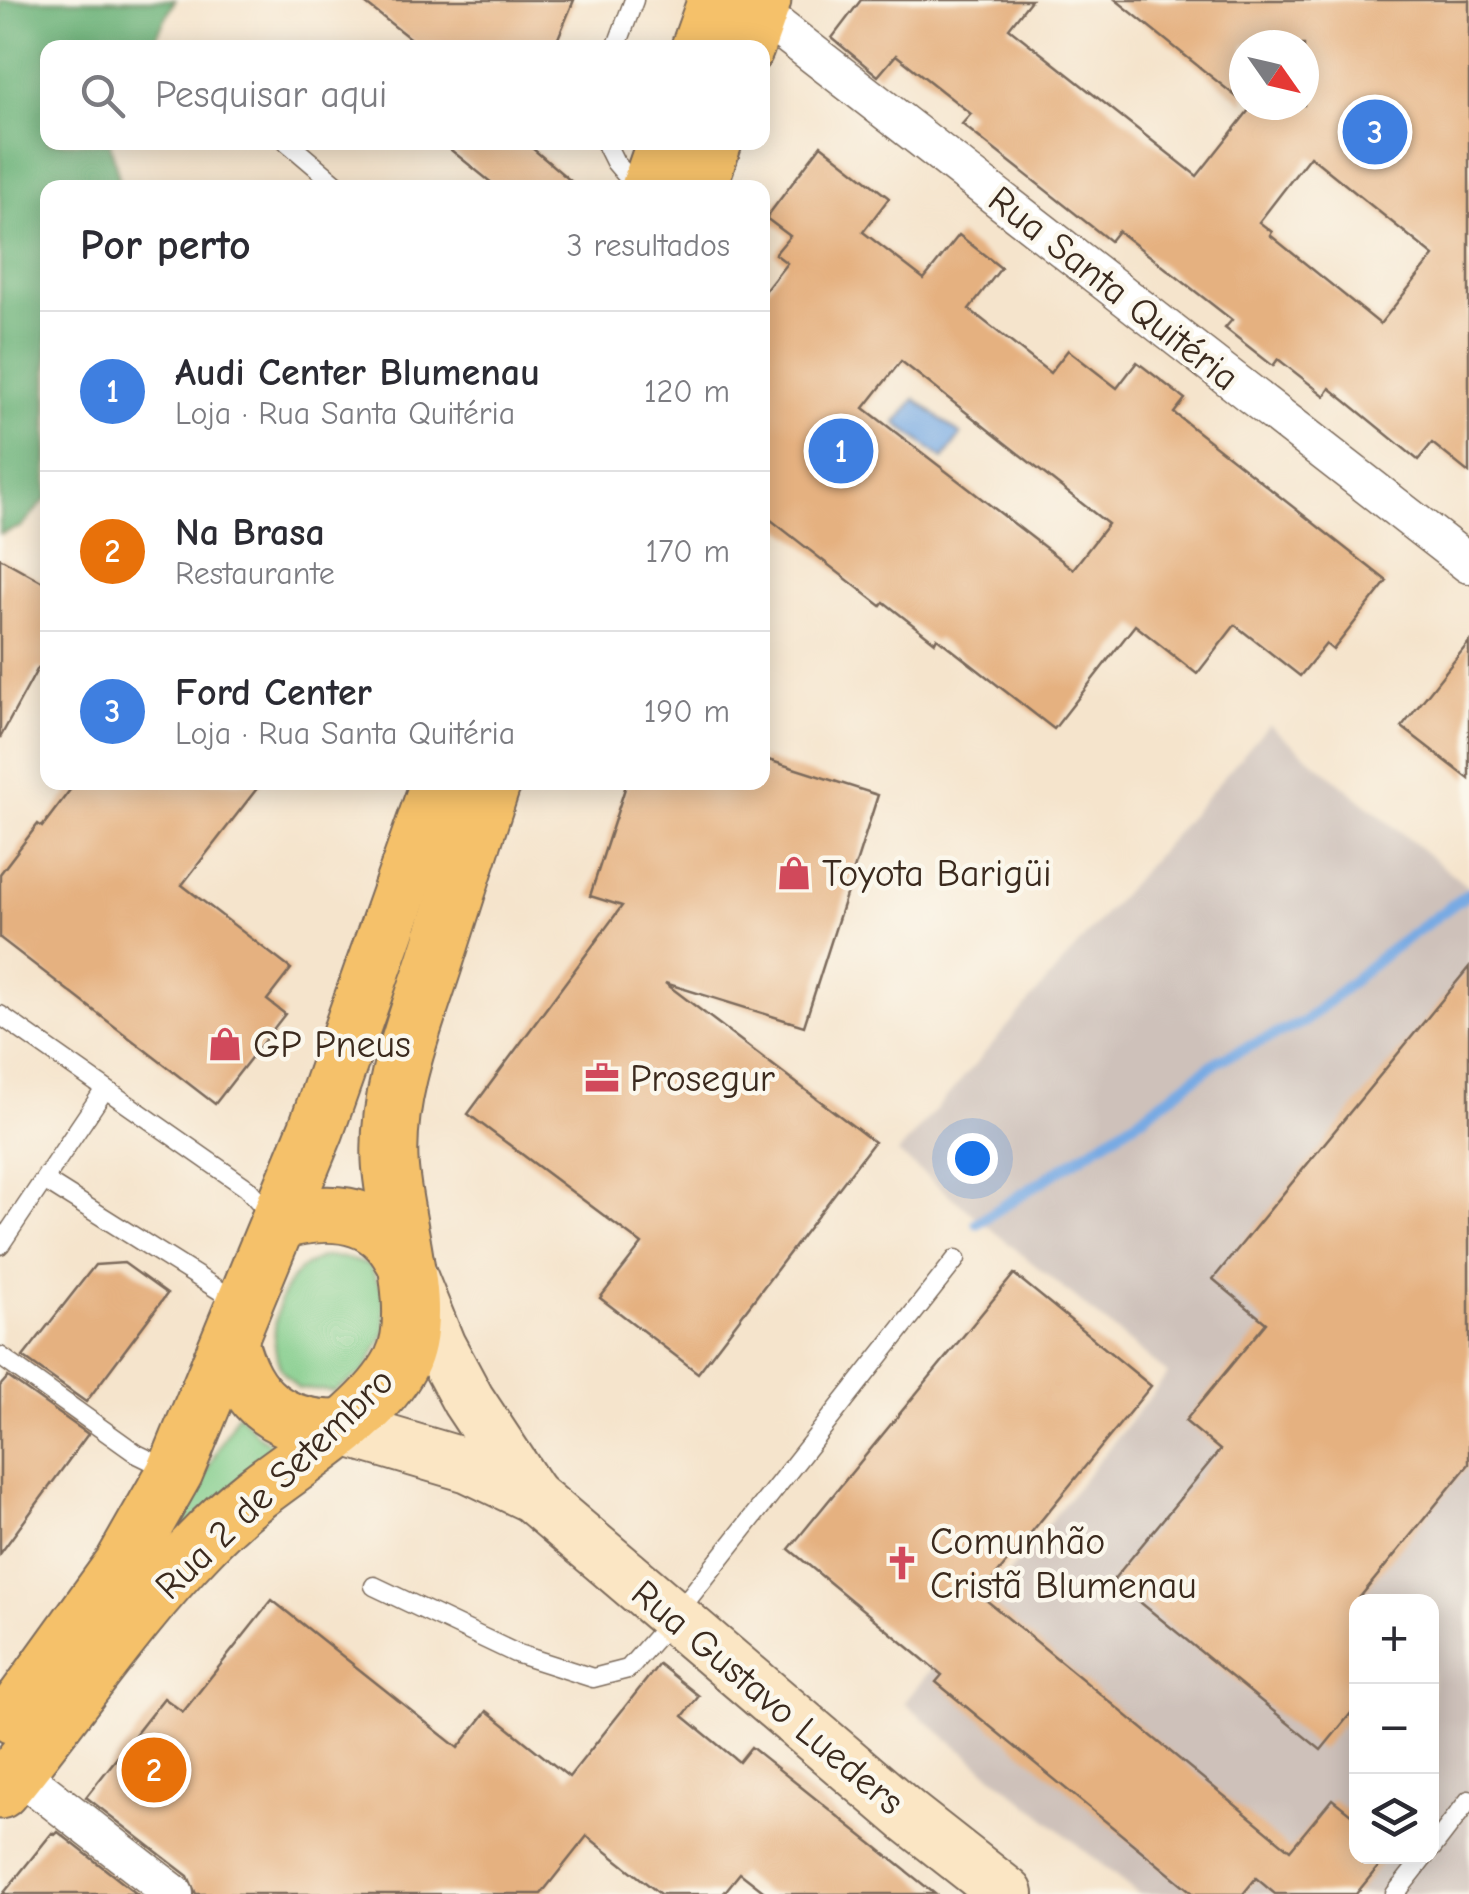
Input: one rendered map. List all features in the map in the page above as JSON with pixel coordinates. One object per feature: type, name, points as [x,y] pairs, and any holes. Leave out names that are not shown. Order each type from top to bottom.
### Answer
[{"type":"main road","points":[[710,40],[746,15]]},
{"type":"main road","points":[[652,180],[662,150]]},
{"type":"main road","points":[[701,180],[711,150]]},
{"type":"main road","name":"Rua 2 de Setembro","points":[[5,1765],[174,1472],[316,1130],[436,790]]},
{"type":"main road","name":"Rua 2 de Setembro","points":[[5,1765],[201,1543],[377,1396],[402,1360],[410,1322],[406,1264],[393,1198],[390,1157],[398,1077],[490,790]]},
{"type":"main road","points":[[278,1222],[306,1214],[362,1220],[387,1236],[406,1264]]},
{"type":"main road","name":"Rua Gustavo Lueders","points":[[406,1264],[439,1346],[468,1400],[532,1496]]},
{"type":"main road","points":[[237,1324],[235,1364],[245,1384],[276,1415],[296,1424],[340,1428]]},
{"type":"main road","name":"Rua Gustavo Lueders","points":[[340,1428],[469,1466],[532,1496],[909,1817],[1008,1894]]},
{"type":"street","name":"Rua Santa Quitéria","points":[[746,15],[1469,564]]},
{"type":"street","points":[[5,1765],[174,1894]]},
{"type":"lane","points":[[619,40],[634,0]]},
{"type":"lane","points":[[296,150],[331,180]]},
{"type":"lane","points":[[609,150],[630,180]]},
{"type":"lane","points":[[0,1015],[248,1188],[278,1222]]},
{"type":"lane","points":[[0,1245],[105,1089]]},
{"type":"lane","points":[[44,1180],[237,1324]]},
{"type":"lane","points":[[374,1586],[515,1654],[593,1678],[628,1669],[674,1617],[956,1259]]},
{"type":"lane","points":[[0,1356],[138,1454],[174,1472]]},
{"type":"lane","points":[[1439,1839],[1469,1800]]},
{"type":"lane","points":[[1395,1894],[1418,1864]]},
{"type":"shaded area","points":[[1269,725],[1469,888],[1466,1894],[1138,1894],[904,1703],[1168,1374],[898,1153]]},
{"type":"green space","points":[[0,0],[175,0],[155,40],[40,40],[40,150],[112,150],[119,180],[40,180],[40,506],[21,527],[0,534]]},
{"type":"green space","points":[[322,1257],[369,1265],[383,1291],[386,1331],[364,1372],[334,1391],[298,1388],[284,1374],[276,1352],[277,1313],[286,1287],[302,1268]]},
{"type":"green space","points":[[238,1413],[258,1435],[281,1451],[165,1546]]},
{"type":"water","points":[[915,399],[961,435],[943,459],[896,423]]},
{"type":"building","points":[[361,0],[574,0],[557,40],[412,40]]},
{"type":"building","points":[[861,0],[1031,0],[1009,28],[1197,176],[1241,120],[1319,120],[1319,30],[1229,30],[1229,91],[1116,0],[1469,0],[1469,473],[1432,443],[1418,460],[1330,388],[1325,396],[1278,359],[1273,366],[1225,328],[1232,320],[1118,231],[1110,241],[962,124],[971,114],[896,55],[878,76],[832,38]],"holes":[[[1310,156],[1434,256],[1380,324],[1259,222]]]},
{"type":"building","points":[[821,145],[889,198],[863,232],[924,279],[959,235],[1001,268],[969,309],[1050,373],[1068,350],[1117,388],[1137,362],[1185,399],[1174,413],[1387,581],[1333,650],[1326,644],[1300,676],[1235,625],[1197,674],[1135,625],[1054,729],[937,638],[935,642],[884,602],[881,606],[770,519],[770,285],[787,263],[775,254],[790,236],[770,221],[770,213]],"holes":[[[901,361],[1108,524],[1073,569],[864,408]]]},
{"type":"building","points":[[451,150],[534,150],[570,180],[488,180]]},
{"type":"building","points":[[0,558],[40,580],[40,669],[0,738]]},
{"type":"building","points":[[1469,642],[1469,779],[1402,727]]},
{"type":"building","points":[[770,761],[878,795],[804,1026],[665,983],[874,1142],[698,1373],[600,1298],[642,1244],[468,1114],[622,906],[590,896],[624,790],[770,790]]},
{"type":"building","points":[[70,790],[256,790],[182,885],[291,969],[267,1000],[285,1014],[215,1104],[0,938],[0,874],[38,824],[42,827]]},
{"type":"building","points":[[1469,967],[1469,1464],[1363,1594],[1349,1594],[1349,1716],[1321,1750],[1113,1580],[1220,1450],[1185,1421],[1266,1323],[1213,1279]]},
{"type":"building","points":[[124,1263],[167,1294],[86,1402],[23,1357],[95,1265]]},
{"type":"building","points":[[1014,1274],[1151,1386],[980,1595],[1290,1850],[1332,1799],[1349,1812],[1349,1864],[1380,1864],[1356,1894],[1275,1894],[1256,1878],[1243,1894],[1194,1894],[936,1682],[942,1675],[789,1549]]},
{"type":"building","points":[[8,1377],[88,1434],[0,1554],[0,1386]]},
{"type":"building","points":[[272,1600],[458,1748],[487,1711],[569,1777],[659,1664],[699,1696],[683,1716],[739,1762],[751,1747],[935,1894],[767,1894],[740,1873],[723,1894],[660,1894],[587,1836],[541,1894],[196,1894],[188,1876],[86,1797],[164,1698],[183,1712]]},
{"type":"building","points":[[58,1832],[137,1894],[3,1894],[52,1833]]},
{"type":"waterway","points":[[977,1223],[1139,1119],[1219,1060],[1304,1022],[1381,957],[1469,893]]},
{"type":"place","name":"Ford Center","points":[[1375,132]]},
{"type":"place","name":"Audi Center Blumenau","points":[[841,451]]},
{"type":"place","name":"Toyota Barigüi","points":[[794,873]]},
{"type":"place","name":"GP Pneus","points":[[225,1044]]},
{"type":"place","name":"Prosegur","points":[[602,1078]]},
{"type":"place","name":"Comunhão Cristã Blumenau","points":[[902,1563]]},
{"type":"place","name":"Na Brasa","points":[[154,1770]]}]
